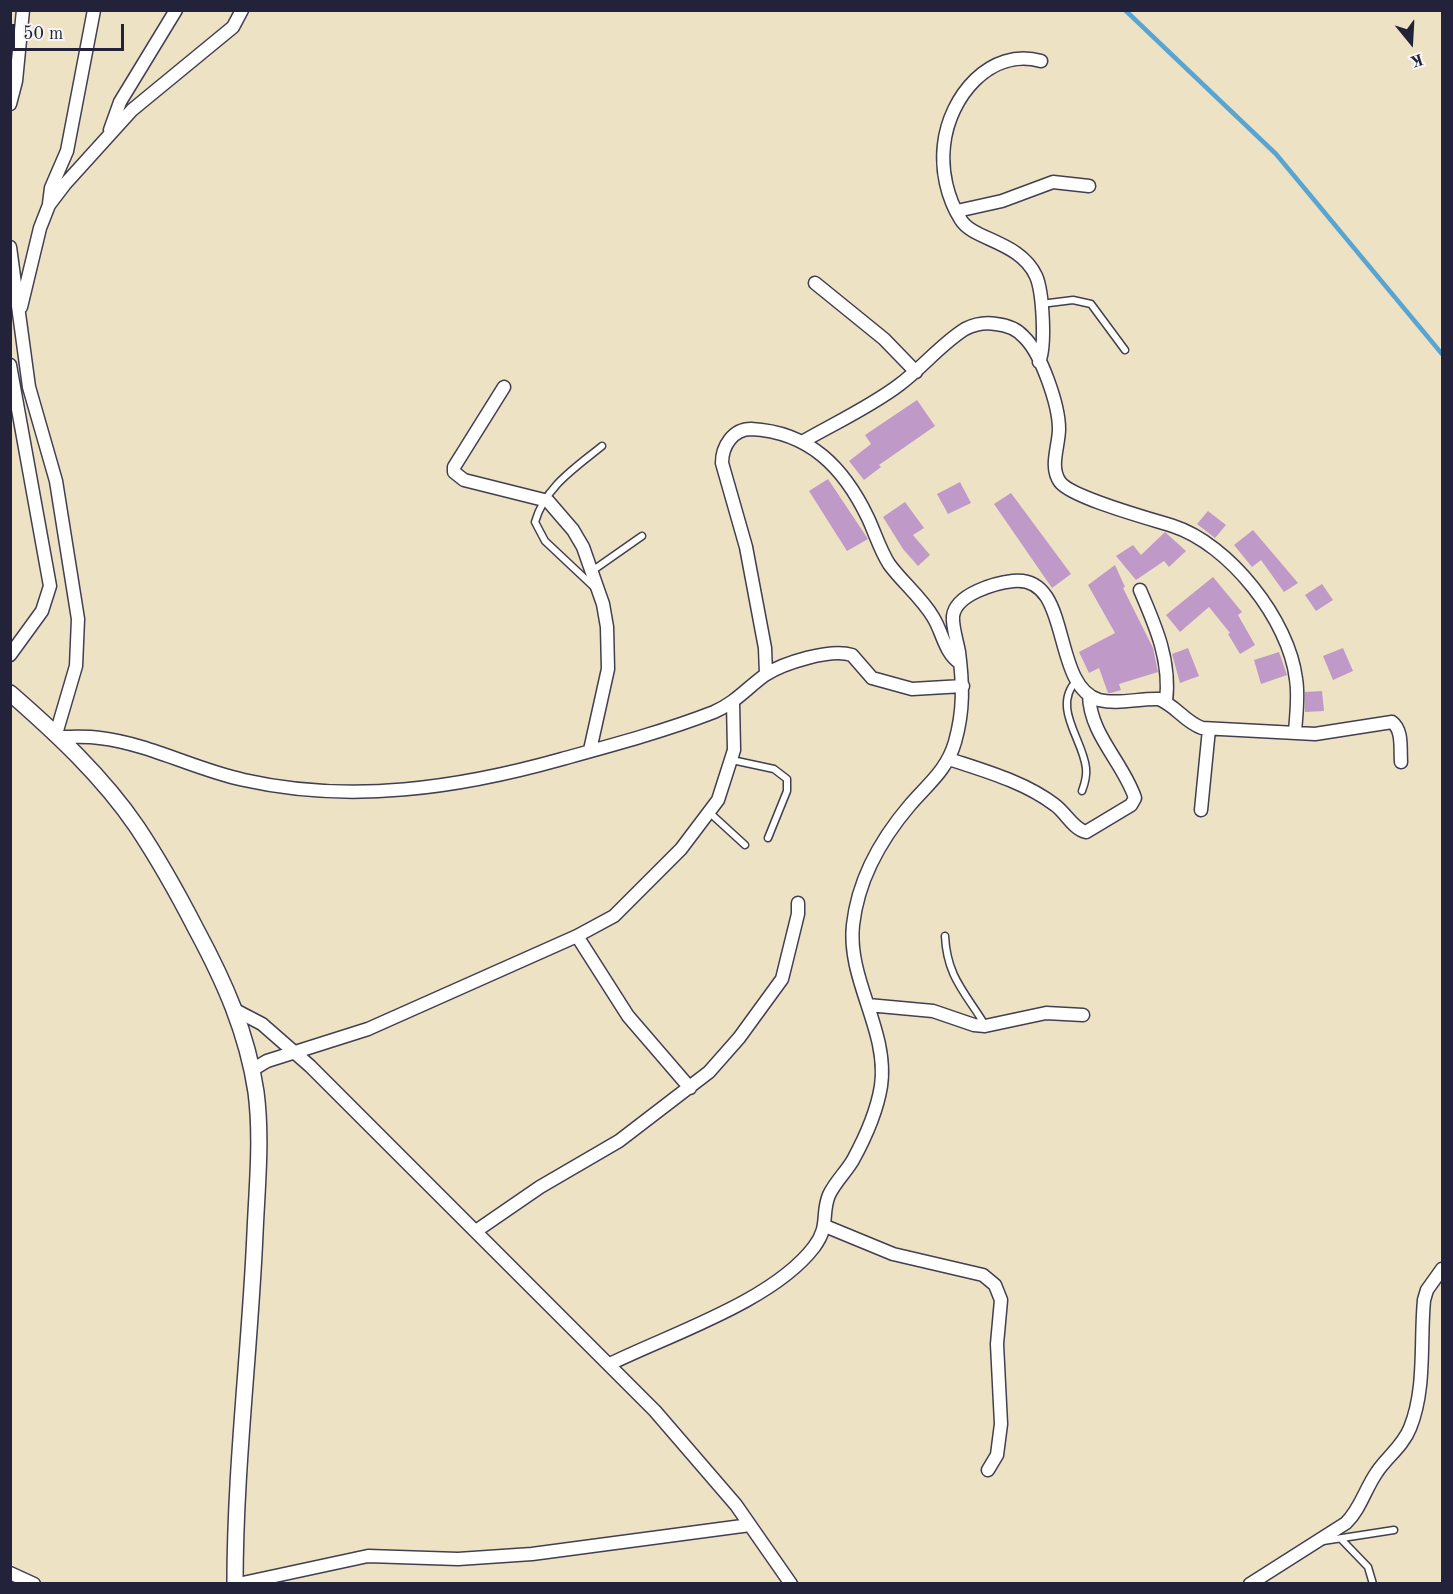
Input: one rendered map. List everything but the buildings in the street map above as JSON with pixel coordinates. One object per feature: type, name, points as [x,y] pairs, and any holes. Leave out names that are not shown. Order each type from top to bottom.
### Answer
[{"type":"street","points":[[10,104],[16,81],[23,10]]},
{"type":"street","points":[[49,206],[51,188],[67,151],[94,10]]},
{"type":"street","points":[[110,134],[120,102],[176,10]]},
{"type":"street","points":[[19,314],[40,228],[49,206],[65,184],[132,110],[233,27],[242,10]]},
{"type":"street","points":[[1040,362],[1042,350],[1039,284],[1026,263],[1006,246],[964,224],[945,180],[943,154],[950,118],[960,97],[975,79],[1004,61],[1020,57],[1041,61]]},
{"type":"street","points":[[957,211],[1002,201],[1053,182],[1089,186]]},
{"type":"street","points":[[10,247],[29,387],[56,481],[78,619],[76,666],[58,735]]},
{"type":"street","points":[[815,283],[878,333],[916,372]]},
{"type":"street","points":[[801,442],[897,387],[956,336],[982,323],[1003,325],[1024,336],[1040,362],[1059,418],[1059,439],[1054,472],[1059,482],[1069,489],[1126,513],[1172,525],[1192,534],[1220,555],[1258,592],[1278,626],[1294,667],[1297,691],[1295,733]]},
{"type":"street","points":[[10,365],[50,586],[42,611],[10,655]]},
{"type":"street","points":[[504,387],[454,467],[454,472],[464,480],[544,500],[554,506],[573,530],[600,592],[608,627],[608,669],[590,750]]},
{"type":"street","points":[[766,674],[765,648],[746,547],[722,456],[731,438],[746,429],[774,433],[801,442],[820,452],[841,472],[866,514],[889,564],[925,605],[934,619],[947,650],[960,663]]},
{"type":"street","points":[[610,1364],[767,1287],[803,1258],[814,1246],[825,1226],[830,1193],[852,1161],[868,1125],[880,1089],[881,1058],[853,938],[856,910],[868,871],[879,848],[905,811],[941,773],[949,759],[960,723],[963,686],[954,612],[970,595],[1000,583],[1017,580],[1035,586],[1051,604],[1066,658],[1077,680],[1089,695],[1099,700],[1147,698],[1166,702],[1187,722],[1209,729],[1295,733],[1331,732],[1392,722],[1397,726],[1399,734],[1401,762]]},
{"type":"street","points":[[1140,590],[1161,641],[1168,677],[1166,702]]},
{"type":"street","points":[[58,735],[102,738],[226,776],[282,788],[315,791],[414,789],[470,782],[674,726],[734,702],[766,674],[807,658],[840,653],[852,656],[867,675],[912,688],[963,686]]},
{"type":"street","points":[[10,693],[58,735],[136,826],[184,905],[237,1011],[252,1070],[257,1125],[256,1207],[241,1415],[237,1584],[368,1556],[458,1558],[522,1555],[750,1525]]},
{"type":"street","points":[[949,759],[1032,791],[1053,803],[1078,829],[1086,832],[1131,805],[1135,798],[1096,726],[1090,712],[1089,695]]},
{"type":"street","points":[[252,1070],[267,1060],[294,1054],[368,1029],[577,936],[614,916],[681,849],[710,813],[726,782],[732,760],[734,702]]},
{"type":"street","points":[[1201,810],[1209,729]]},
{"type":"street","points":[[476,1231],[540,1187],[619,1141],[709,1072],[739,1038],[782,979],[798,914],[798,903]]},
{"type":"street","points":[[577,936],[628,1016],[690,1088]]},
{"type":"street","points":[[868,1005],[933,1011],[974,1025],[985,1026],[1046,1013],[1083,1015]]},
{"type":"street","points":[[237,1011],[262,1024],[294,1054],[610,1364],[655,1411],[736,1505],[791,1584]]},
{"type":"street","points":[[825,1226],[893,1254],[983,1275],[995,1285],[1001,1300],[998,1344],[1001,1424],[997,1455],[988,1470]]},
{"type":"street","points":[[1250,1584],[1351,1517],[1376,1474],[1401,1444],[1410,1428],[1422,1359],[1424,1300],[1427,1290],[1443,1269]]},
{"type":"street","points":[[10,1573],[34,1584]]},
{"type":"lane","points":[[1041,304],[1073,300],[1091,304],[1125,350]]},
{"type":"lane","points":[[600,592],[540,535],[536,522],[544,500],[555,486],[602,446]]},
{"type":"lane","points":[[592,571],[642,536]]},
{"type":"lane","points":[[1077,680],[1070,687],[1067,701],[1071,727],[1086,767],[1082,791]]},
{"type":"lane","points":[[732,760],[774,770],[787,779],[787,791],[768,838]]},
{"type":"lane","points":[[710,813],[745,845]]},
{"type":"lane","points":[[945,936],[946,956],[952,977],[985,1026]]},
{"type":"lane","points":[[1315,1541],[1394,1530]]},
{"type":"lane","points":[[1341,1539],[1368,1567],[1373,1584]]},
{"type":"waterway","points":[[1125,10],[1276,154],[1442,354]]}]
